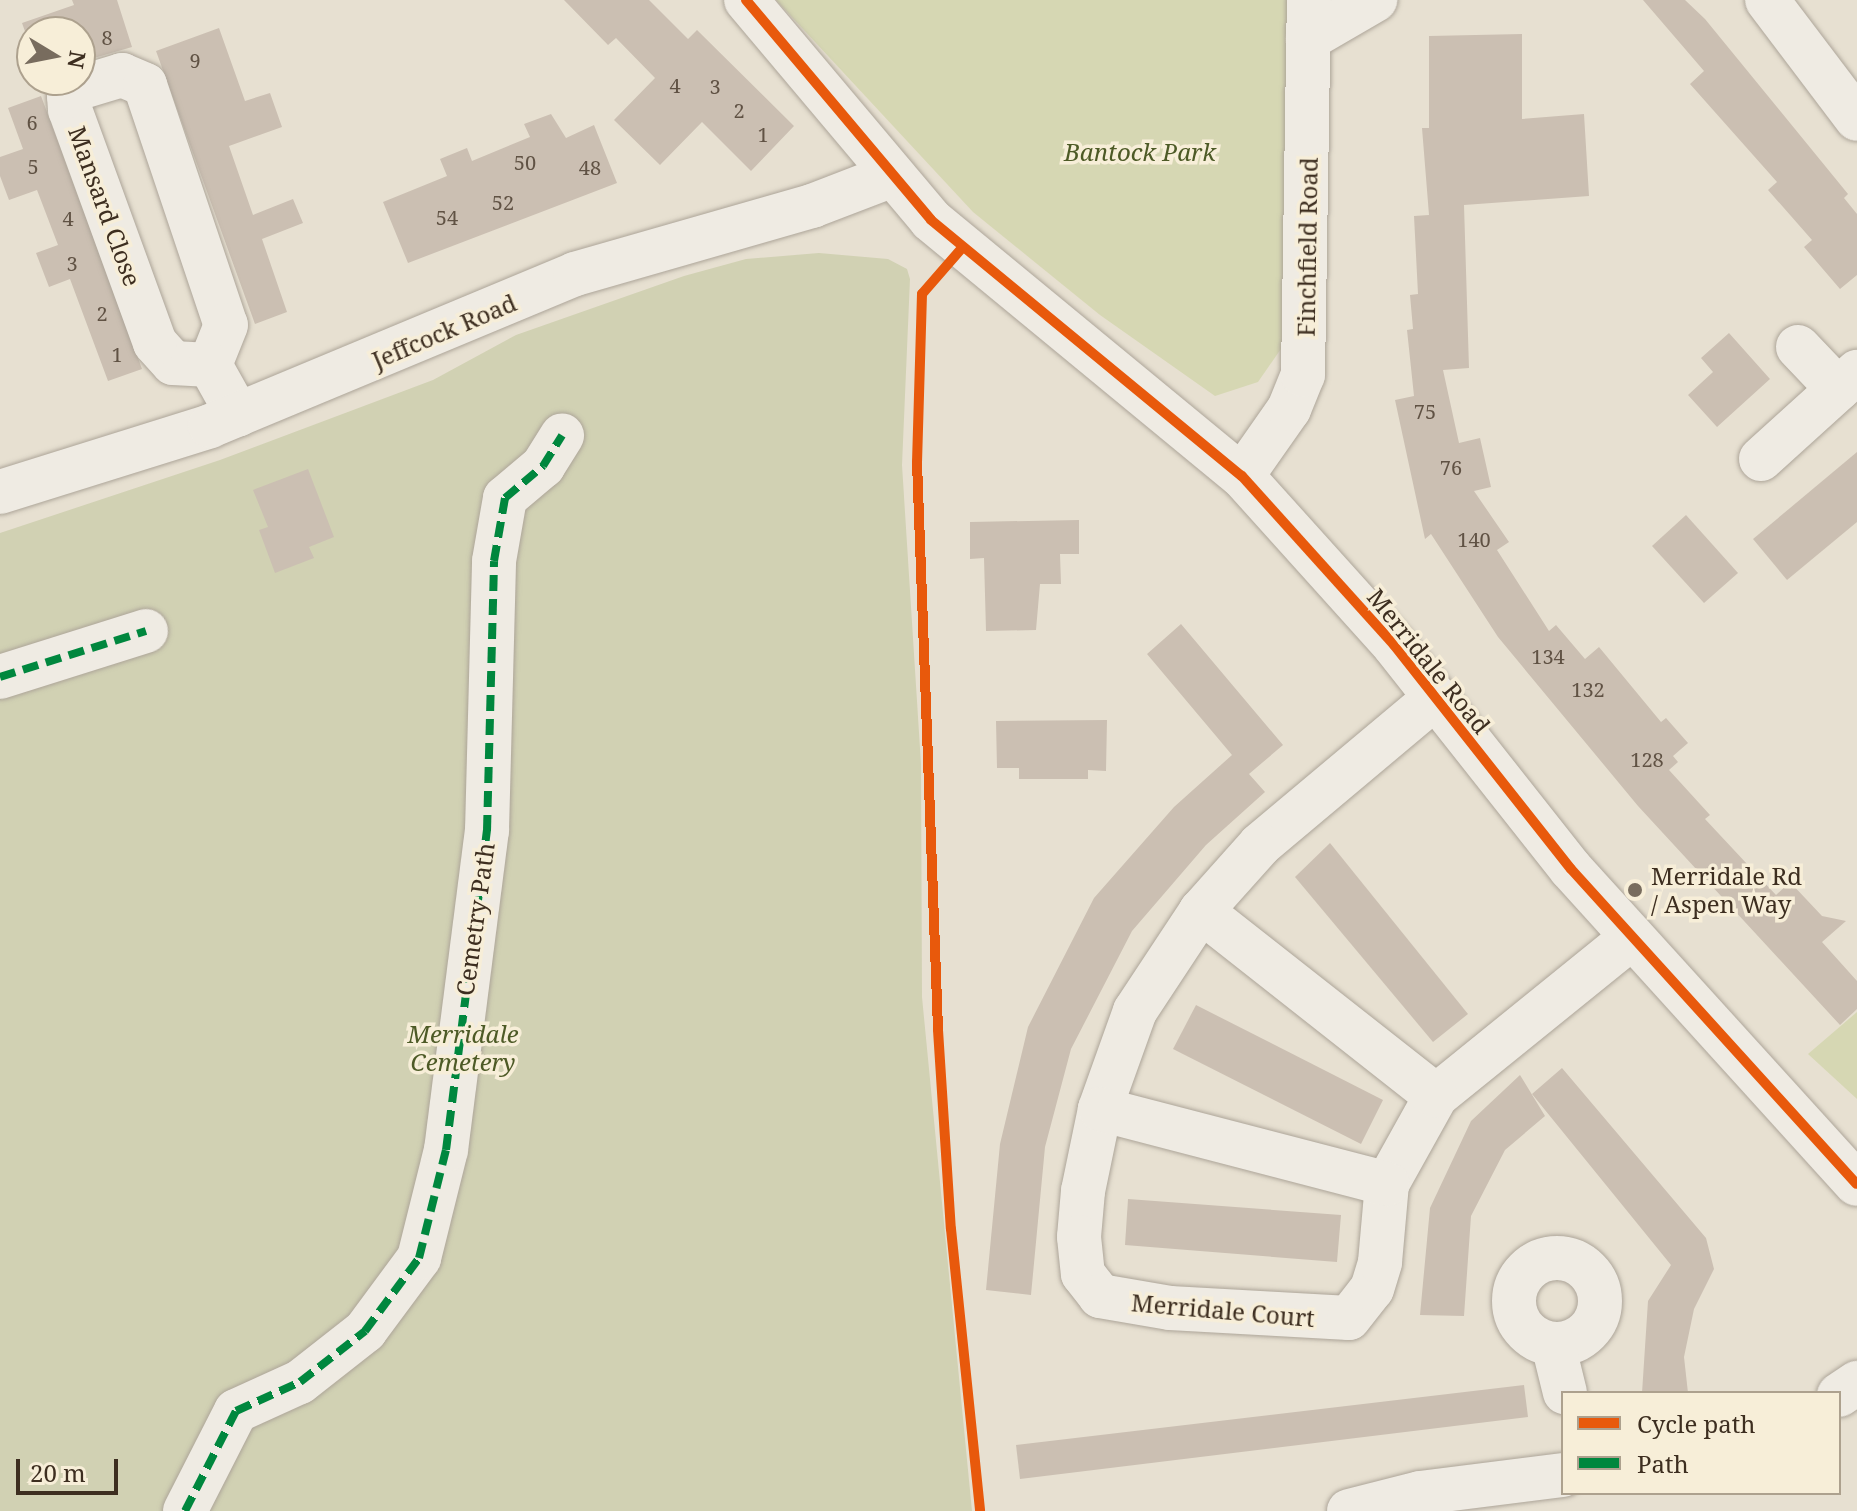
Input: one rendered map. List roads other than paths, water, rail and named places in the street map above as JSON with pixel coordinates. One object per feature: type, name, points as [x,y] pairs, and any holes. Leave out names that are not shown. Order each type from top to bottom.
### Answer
[{"type":"street","name":"Merridale Road","points":[[746,0],[890,176],[962,248],[1242,476],[1435,698],[1631,938],[1857,1184]]},
{"type":"street","points":[[1309,20],[1375,0]]},
{"type":"street","points":[[1767,0],[1857,119]]},
{"type":"street","name":"Finchfield Road","points":[[1242,476],[1289,409],[1303,375],[1309,20]]},
{"type":"street","name":"Mansard Close","points":[[122,75],[145,85],[226,325],[210,365],[173,363],[155,343],[70,110],[69,96],[79,88],[122,75]]},
{"type":"street","name":"Jeffcock Road","points":[[0,492],[238,415],[575,274],[812,206],[890,176]]},
{"type":"street","points":[[1761,459],[1847,381],[1798,347]]},
{"type":"street","points":[[210,365],[238,415]]},
{"type":"street","name":"Cemetry Path","points":[[185,1511],[236,1411],[300,1382],[365,1331],[419,1258],[446,1150],[487,831],[494,561],[505,498],[543,466],[562,436]]},
{"type":"street","points":[[0,677],[146,631]]},
{"type":"street","name":"Merridale Court","points":[[1435,698],[1260,845],[1201,911],[1135,1011],[1100,1109],[1079,1237],[1083,1274],[1100,1296],[1299,1319],[1349,1318],[1372,1289],[1380,1262],[1387,1184],[1436,1096],[1631,938]]},
{"type":"street","points":[[1201,911],[1436,1096]]},
{"type":"street","points":[[1100,1109],[1387,1184]]},
{"type":"street","points":[[1553,1344],[1565,1391]]},
{"type":"street","points":[[1349,1511],[1479,1497],[1561,1476]]},
{"type":"place","name":"Merridale Rd / Aspen Way","points":[[1635,890]]},
{"type":"park label","name":"Bantock Park","points":[[1140,152]]},
{"type":"park label","name":"Merridale Cemetery","points":[[463,1048]]}]
